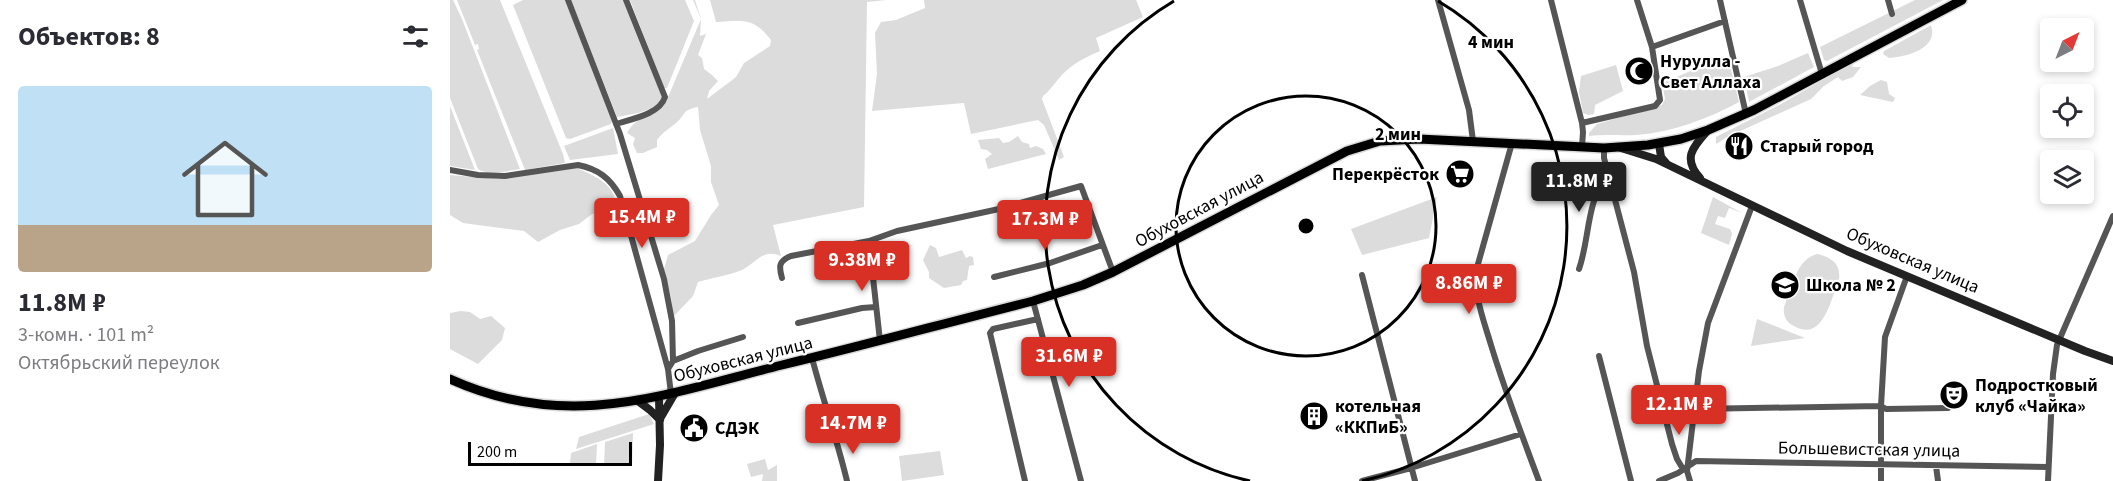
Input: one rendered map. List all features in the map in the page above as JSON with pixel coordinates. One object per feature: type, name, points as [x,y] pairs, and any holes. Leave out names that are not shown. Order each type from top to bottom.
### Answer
[{"type":"main road","points":[[1659,144],[1682,139],[1746,114],[1962,0]]},
{"type":"main road","name":"Обуховская улица","points":[[450,380],[486,393],[546,405],[595,406],[659,397],[1033,301],[1083,285],[1113,272],[1325,161],[1357,147],[1380,141],[1408,139],[1473,141],[1604,148],[1659,144]]},
{"type":"street","points":[[568,0],[616,124],[669,298],[673,361],[668,369]]},
{"type":"street","points":[[616,124],[653,111],[660,107],[665,97],[626,0]]},
{"type":"street","points":[[1438,0],[1469,110],[1473,141]]},
{"type":"street","points":[[1551,0],[1582,123],[1582,147]]},
{"type":"street","points":[[1582,123],[1657,104],[1661,98],[1652,47],[1637,0]]},
{"type":"street","points":[[1720,0],[1746,114]]},
{"type":"street","points":[[1800,0],[1822,75]]},
{"type":"street","points":[[1888,0],[1892,15]]},
{"type":"street","points":[[1652,47],[1725,21]]},
{"type":"street","points":[[1659,144],[1661,157],[1671,166],[1683,167],[1708,130]]},
{"type":"street","points":[[1682,139],[1694,172],[1704,182]]},
{"type":"street","points":[[1512,143],[1486,234],[1476,282],[1478,303],[1539,481]]},
{"type":"street","points":[[1604,148],[1604,158],[1636,281],[1647,346],[1672,444],[1677,459],[1686,467]]},
{"type":"street","name":"Обуховская улица","points":[[1619,148],[1644,154],[1907,276],[2113,361]]},
{"type":"street","points":[[450,170],[478,175],[505,176],[578,165],[589,167],[604,175],[614,184],[620,196],[673,394],[660,420]]},
{"type":"street","points":[[1579,269],[1596,196],[1603,180],[1609,174]]},
{"type":"street","points":[[782,278],[780,264],[785,258],[869,241],[897,231],[999,208],[1081,186],[1113,272]]},
{"type":"street","points":[[1690,481],[1686,467],[1698,371],[1708,323],[1752,206]]},
{"type":"street","points":[[2048,481],[2053,374],[2059,339],[2113,216]]},
{"type":"street","points":[[869,241],[880,341]]},
{"type":"street","points":[[994,277],[1050,263],[1102,245]]},
{"type":"street","points":[[1362,275],[1415,481]]},
{"type":"street","points":[[1881,481],[1881,406],[1885,337],[1907,276]]},
{"type":"street","points":[[1033,301],[1081,481]]},
{"type":"street","points":[[798,323],[862,308],[876,307]]},
{"type":"street","points":[[1025,481],[990,333],[993,329],[1038,319]]},
{"type":"street","points":[[673,361],[743,337]]},
{"type":"street","points":[[1599,356],[1631,481]]},
{"type":"street","points":[[812,358],[829,421],[836,435],[847,481]]},
{"type":"street","points":[[658,481],[659,397]]},
{"type":"street","points":[[638,401],[660,420]]},
{"type":"street","points":[[1694,409],[1881,406],[1886,409],[1948,408]]},
{"type":"street","points":[[1362,481],[1521,434]]},
{"type":"street","name":"Большевистская улица","points":[[1659,481],[1696,461],[2048,467]]},
{"type":"street","points":[[1936,465],[1938,481]]},
{"type":"shaded area","points":[[450,0],[453,0],[462,19],[520,169],[493,173],[478,169],[450,98]]},
{"type":"shaded area","points":[[457,0],[500,0],[565,163],[525,170],[477,50],[479,49],[478,44],[475,45]]},
{"type":"shaded area","points":[[523,0],[565,0],[612,121],[611,124],[570,139],[566,138],[513,5]]},
{"type":"shaded area","points":[[571,0],[624,0],[663,99],[659,103],[642,112],[617,117]]},
{"type":"shaded area","points":[[630,0],[685,0],[694,21],[667,88],[664,88]]},
{"type":"shaded area","points":[[710,0],[886,0],[867,2],[864,207],[773,225],[781,256],[764,255],[742,270],[698,282],[693,296],[673,317],[664,269],[668,255],[695,241],[719,205],[711,182],[711,166],[700,130],[698,107],[686,111],[657,140],[657,147],[643,153],[637,153],[633,144],[635,138],[627,133],[636,122],[657,111],[666,102],[701,19],[700,36],[706,34],[698,55],[702,58],[704,69],[718,81],[709,91],[707,99],[736,77],[744,63],[770,46],[771,40],[759,27],[747,22],[716,22]]},
{"type":"shaded area","points":[[924,0],[1136,0],[1143,17],[1096,38],[1100,51],[1070,68],[1043,96],[1042,99],[1064,157],[1059,160],[1044,125],[1038,120],[971,134],[964,103],[872,111],[877,74],[875,33],[881,22],[896,20],[925,8]]},
{"type":"shaded area","points":[[1915,0],[1943,0],[1827,61],[1824,60],[1820,47]]},
{"type":"shaded area","points":[[1931,25],[1932,33],[1926,46],[1896,57],[1889,58],[1883,54],[1884,51]]},
{"type":"shaded area","points":[[1808,53],[1814,67],[1749,102],[1744,77]]},
{"type":"shaded area","points":[[1728,57],[1739,102],[1715,114],[1664,131],[1636,135],[1589,136],[1597,124],[1662,105],[1665,99],[1662,83],[1693,70],[1695,66]]},
{"type":"shaded area","points":[[1854,62],[1852,67],[1861,67],[1853,77],[1842,81],[1838,77],[1824,86],[1811,99],[1716,144],[1716,137],[1781,104]]},
{"type":"shaded area","points":[[1616,65],[1623,91],[1595,105],[1594,114],[1583,113],[1579,92],[1581,76]]},
{"type":"shaded area","points":[[1881,80],[1887,82],[1889,94],[1895,98],[1893,102],[1860,95],[1870,86]]},
{"type":"shaded area","points":[[450,106],[475,170],[450,166]]},
{"type":"shaded area","points":[[613,128],[618,154],[570,160],[564,146]]},
{"type":"shaded area","points":[[1018,136],[1022,142],[1029,144],[1030,148],[1036,146],[1043,149],[1046,154],[988,169],[985,159],[992,154],[981,149],[978,140],[999,138],[1003,143]]},
{"type":"shaded area","points":[[579,167],[609,187],[616,207],[592,214],[579,224],[560,230],[538,242],[524,231],[463,223],[450,215],[450,175],[498,179]]},
{"type":"shaded area","points":[[1437,197],[1429,238],[1362,255],[1351,229]]},
{"type":"shaded area","points":[[1713,197],[1742,213],[1729,208],[1725,218],[1718,216],[1715,224],[1730,229],[1732,234],[1729,245],[1701,233]]},
{"type":"shaded area","points":[[930,245],[936,248],[939,257],[962,250],[966,258],[973,257],[974,265],[969,266],[967,280],[961,285],[944,288],[929,278],[929,272],[923,260]]},
{"type":"shaded area","points":[[1818,254],[1834,262],[1839,269],[1839,279],[1829,307],[1819,324],[1812,329],[1804,330],[1787,321],[1784,307],[1800,267],[1811,256]]},
{"type":"shaded area","points":[[470,312],[480,319],[491,316],[505,328],[502,340],[478,364],[450,349],[450,313]]},
{"type":"shaded area","points":[[1757,319],[1805,338],[1751,346]]},
{"type":"shaded area","points":[[649,414],[654,424],[576,449],[579,437]]},
{"type":"shaded area","points":[[633,433],[632,466],[604,465],[605,442]]},
{"type":"shaded area","points":[[597,444],[596,465],[570,463],[571,453]]},
{"type":"shaded area","points":[[940,451],[944,475],[902,481],[899,456]]},
{"type":"shaded area","points":[[765,459],[768,470],[777,465],[777,481],[762,481],[763,474],[751,477],[747,464]]},
{"type":"place","name":"Нурулла - Свет Аллаха","points":[[1639,71]]},
{"type":"place","name":"Старый город","points":[[1739,146]]},
{"type":"place","name":"Перекрёсток","points":[[1460,174]]},
{"type":"place","name":"Школа № 2","points":[[1785,285]]},
{"type":"place","name":"Подростковый клуб «Чайка»","points":[[1954,395]]},
{"type":"place","name":"котельная «ККПиБ»","points":[[1314,416]]},
{"type":"place","name":"СДЭК","points":[[694,428]]}]
